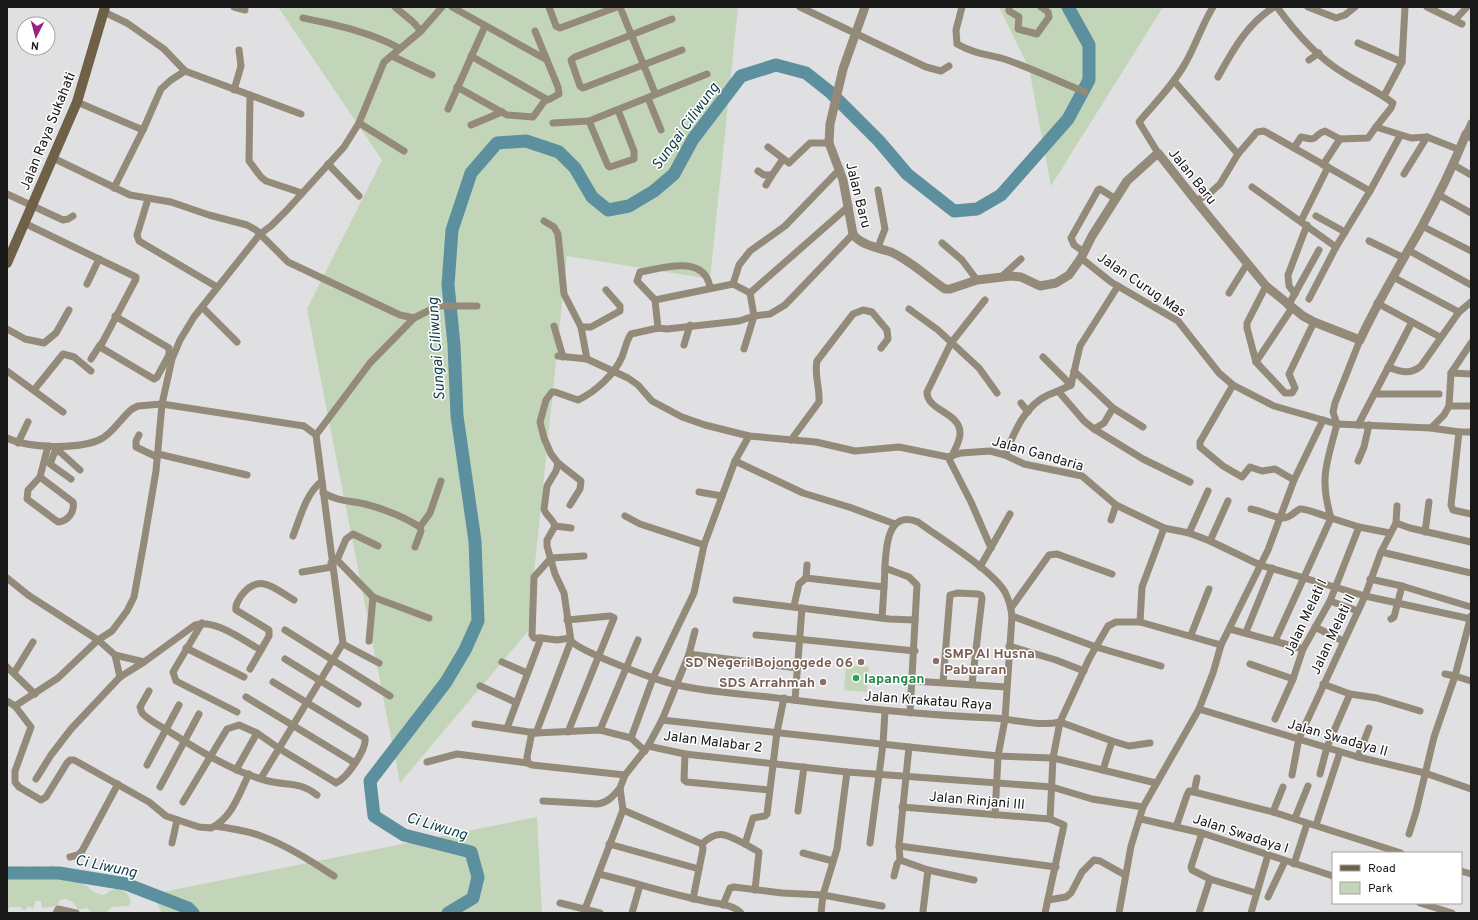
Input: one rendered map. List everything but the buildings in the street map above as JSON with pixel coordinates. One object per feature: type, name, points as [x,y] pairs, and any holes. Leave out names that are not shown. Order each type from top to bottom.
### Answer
[{"type":"main road","name":"Jalan Raya Sukahati","points":[[8,259],[77,102],[104,9]]},
{"type":"street","points":[[234,7],[245,10]]},
{"type":"street","points":[[395,7],[421,31]]},
{"type":"street","points":[[15,706],[58,678],[98,640],[112,631],[122,619],[134,597],[158,455],[162,404],[166,383],[180,340],[217,287],[260,234],[271,226],[344,147],[359,122],[384,62],[421,31],[442,7]]},
{"type":"street","points":[[452,7],[547,60]]},
{"type":"street","points":[[549,7],[556,26],[560,28],[619,7],[655,94]]},
{"type":"street","points":[[800,7],[936,70],[946,69],[949,66]]},
{"type":"street","name":"Jalan Baru","points":[[866,7],[842,69],[830,124],[829,143],[840,169],[849,206],[853,234],[865,243],[878,247],[906,260],[945,289],[955,287],[976,277],[1021,277],[1036,285],[1049,286],[1069,275],[1132,175],[1158,153],[1196,202],[1266,286],[1290,307],[1314,322],[1360,340]]},
{"type":"street","points":[[962,7],[956,30],[957,44],[978,54],[1000,58],[1085,92]]},
{"type":"street","points":[[1009,7],[1010,11],[1019,17],[1018,29],[1037,34],[1049,17],[1048,12],[1041,7]]},
{"type":"street","points":[[1158,153],[1139,122],[1174,81],[1186,63],[1199,32],[1213,7]]},
{"type":"street","points":[[1218,77],[1238,42],[1250,27],[1261,15],[1276,7],[1292,27],[1344,74],[1384,96],[1393,103],[1391,108],[1368,138],[1340,139],[1325,131],[1320,133],[1316,139],[1312,140],[1301,137],[1294,148]]},
{"type":"street","points":[[1308,7],[1336,18],[1345,15],[1355,7]]},
{"type":"street","points":[[1384,96],[1402,62],[1405,7]]},
{"type":"street","points":[[1427,7],[1462,24]]},
{"type":"street","points":[[1455,20],[1467,7]]},
{"type":"street","points":[[104,9],[164,49],[185,71],[301,114]]},
{"type":"street","points":[[303,18],[368,34],[400,48]]},
{"type":"street","points":[[672,19],[574,57],[572,60],[572,66],[580,86],[589,87],[682,50]]},
{"type":"street","points":[[448,109],[485,26]]},
{"type":"street","points":[[471,56],[546,99],[553,98],[559,92],[535,31]]},
{"type":"street","points":[[1358,43],[1402,62]]},
{"type":"street","points":[[234,90],[241,66],[239,50]]},
{"type":"street","points":[[1309,60],[1319,53]]},
{"type":"street","points":[[392,56],[432,75]]},
{"type":"street","points":[[114,188],[143,130],[161,89],[185,71]]},
{"type":"street","points":[[553,123],[589,121],[706,74]]},
{"type":"street","points":[[1174,81],[1238,154]]},
{"type":"street","points":[[457,87],[507,115],[533,117],[546,99]]},
{"type":"street","points":[[250,95],[249,161],[261,177],[266,181],[302,193]]},
{"type":"street","points":[[648,98],[661,130]]},
{"type":"street","points":[[77,102],[143,130]]},
{"type":"street","points":[[589,121],[608,166],[610,167],[634,159],[634,151],[618,110]]},
{"type":"street","points":[[470,125],[502,112]]},
{"type":"street","points":[[359,122],[404,151]]},
{"type":"street","points":[[1275,641],[1331,518],[1324,491],[1324,478],[1337,424],[1333,412],[1335,403],[1360,340],[1377,303],[1422,226],[1469,135],[1471,124]]},
{"type":"street","points":[[1376,128],[1411,138],[1426,137],[1460,150]]},
{"type":"street","points":[[1196,202],[1220,184],[1238,154],[1256,132],[1264,131],[1370,191]]},
{"type":"street","points":[[1309,299],[1336,247],[1370,191],[1400,136]]},
{"type":"street","points":[[1404,174],[1426,137]]},
{"type":"street","points":[[1301,220],[1325,166],[1340,139]]},
{"type":"street","points":[[768,147],[783,159],[791,163],[810,143],[829,143]]},
{"type":"street","points":[[53,158],[130,195],[171,202],[209,215],[247,225],[260,234],[288,262],[400,315],[414,318]]},
{"type":"street","points":[[766,185],[783,159]]},
{"type":"street","points":[[328,164],[359,196]]},
{"type":"street","points":[[1454,165],[1471,175]]},
{"type":"street","points":[[733,284],[739,265],[750,251],[785,226],[840,169]]},
{"type":"street","points":[[758,171],[764,175],[772,175]]},
{"type":"street","points":[[1252,187],[1301,220],[1336,247]]},
{"type":"street","points":[[878,190],[885,228],[878,247]]},
{"type":"street","name":"Jalan Curug Mas","points":[[1116,199],[1103,190],[1098,190],[1071,238],[1074,245],[1118,286],[1178,321],[1219,373],[1233,385],[1274,406],[1337,424],[1431,428],[1471,432]]},
{"type":"street","points":[[7,194],[62,220],[73,216]]},
{"type":"street","points":[[1438,195],[1471,213]]},
{"type":"street","points":[[148,199],[137,235],[139,241],[217,287]]},
{"type":"street","points":[[750,293],[849,206]]},
{"type":"street","points":[[1316,216],[1345,232]]},
{"type":"street","points":[[544,222],[554,226],[558,234],[564,294],[581,327],[587,359],[561,357],[554,326]]},
{"type":"street","points":[[24,223],[136,278],[91,359]]},
{"type":"street","points":[[1295,294],[1289,286],[1288,275],[1307,225]]},
{"type":"street","points":[[1422,226],[1471,250]]},
{"type":"street","points":[[570,505],[580,490],[581,481],[558,463],[551,454],[540,429],[541,416],[546,400],[552,392],[578,400],[607,379],[620,363],[631,334],[658,328],[674,328],[690,325],[724,323],[770,314],[785,305],[853,234]]},
{"type":"street","points":[[1369,241],[1406,254],[1471,284]]},
{"type":"street","points":[[942,243],[962,260],[976,277]]},
{"type":"street","points":[[1256,362],[1290,307],[1295,294],[1319,250]]},
{"type":"street","points":[[999,278],[1021,259]]},
{"type":"street","points":[[87,284],[99,260]]},
{"type":"street","points":[[1229,293],[1247,264]]},
{"type":"street","points":[[658,328],[655,300],[637,281],[637,276],[640,272],[674,266],[690,266],[698,268],[706,275],[710,288]]},
{"type":"street","points":[[1393,277],[1459,312]]},
{"type":"street","points":[[655,300],[733,284],[750,293]]},
{"type":"street","points":[[1005,455],[1018,424],[1028,412],[1047,395],[1059,392],[1071,384],[1080,346],[1118,286]]},
{"type":"street","points":[[1266,286],[1247,323],[1256,362],[1285,393],[1292,393],[1295,388],[1289,374],[1314,322]]},
{"type":"street","points":[[581,327],[591,327],[620,311],[620,306],[606,290]]},
{"type":"street","points":[[744,349],[754,316],[750,293]]},
{"type":"street","points":[[985,300],[951,343],[927,392],[927,398],[930,402],[951,417],[959,428],[960,437],[950,456],[991,548]]},
{"type":"street","points":[[1388,367],[1400,372],[1415,371],[1421,366],[1459,312],[1471,302]]},
{"type":"street","points":[[1377,303],[1440,337]]},
{"type":"street","points":[[260,778],[280,749],[343,644],[334,563],[316,435],[370,363],[414,318],[438,306],[478,306]]},
{"type":"street","points":[[202,307],[237,342]]},
{"type":"street","points":[[909,309],[938,330],[979,368],[997,393]]},
{"type":"street","points":[[7,329],[25,339],[44,343],[56,333],[69,310]]},
{"type":"street","points":[[791,440],[819,402],[819,383],[816,367],[817,361],[853,314],[863,310],[872,312],[887,330],[888,339],[881,348]]},
{"type":"street","points":[[100,345],[100,349],[154,378],[157,377],[169,355],[169,348],[165,344],[115,316]]},
{"type":"street","points":[[1358,425],[1412,322]]},
{"type":"street","points":[[684,346],[690,325]]},
{"type":"street","points":[[1431,428],[1444,415],[1449,406],[1451,373],[1470,344]]},
{"type":"street","points":[[34,390],[63,354],[74,356],[91,371]]},
{"type":"street","points":[[1043,356],[1071,384]]},
{"type":"street","name":"Jalan Gandaria","points":[[587,359],[628,378],[638,385],[652,401],[682,417],[705,425],[749,436],[816,442],[855,451],[899,447],[950,456],[961,453],[990,450],[1024,464],[1082,476],[1116,505],[1164,528],[1189,533],[1210,541],[1260,565],[1365,596],[1471,618]]},
{"type":"street","points":[[7,371],[63,412]]},
{"type":"street","points":[[1074,371],[1113,408],[1143,427]]},
{"type":"street","points":[[1451,373],[1471,374]]},
{"type":"street","points":[[1233,385],[1200,442],[1200,447],[1223,466],[1242,477],[1250,467],[1262,471],[1275,469],[1294,480]]},
{"type":"street","points":[[1059,392],[1084,421],[1094,430],[1143,459],[1190,482]]},
{"type":"street","points":[[1375,394],[1439,394]]},
{"type":"street","points":[[1021,403],[1028,412]]},
{"type":"street","points":[[7,438],[18,443],[52,448],[80,444],[100,439],[132,409],[138,406],[162,404],[304,426],[316,435]]},
{"type":"street","points":[[1449,406],[1471,406]]},
{"type":"street","points":[[1094,430],[1104,423],[1113,408]]},
{"type":"street","points":[[1119,913],[1131,846],[1141,819],[1143,807],[1199,709],[1213,673],[1221,645],[1260,565],[1294,480],[1323,420]]},
{"type":"street","points":[[18,443],[28,422]]},
{"type":"street","points":[[1358,461],[1364,447],[1369,425]]},
{"type":"street","points":[[1459,432],[1451,505],[1453,510],[1471,514]]},
{"type":"street","points":[[139,434],[136,441],[136,447],[158,455],[247,475]]},
{"type":"street","points":[[631,738],[653,678],[694,593],[704,546],[735,461],[749,436]]},
{"type":"street","points":[[52,448],[60,452],[80,470]]},
{"type":"street","points":[[40,477],[73,502],[73,510],[65,520],[58,522],[27,499],[28,490],[40,477],[52,448]]},
{"type":"street","points":[[52,448],[50,464],[71,479]]},
{"type":"street","points":[[735,461],[803,493],[849,507],[895,524]]},
{"type":"street","points":[[555,526],[554,522],[545,512],[544,503],[547,486],[556,470],[558,463]]},
{"type":"street","points":[[293,536],[310,495],[316,485],[322,481]]},
{"type":"street","points":[[415,547],[421,531],[420,527],[430,513],[441,481]]},
{"type":"street","points":[[1189,533],[1208,491]]},
{"type":"street","points":[[699,492],[722,496]]},
{"type":"street","points":[[323,493],[340,500],[377,508],[410,521],[420,527]]},
{"type":"street","points":[[1210,541],[1228,501]]},
{"type":"street","points":[[1425,532],[1430,502]]},
{"type":"street","points":[[1111,520],[1116,505]]},
{"type":"street","name":"Jalan Melati II","points":[[1292,775],[1299,738],[1365,596],[1381,552],[1396,523],[1397,506]]},
{"type":"street","points":[[1251,509],[1268,512],[1280,518],[1294,515],[1300,510],[1359,527],[1390,533]]},
{"type":"street","points":[[980,567],[1010,514]]},
{"type":"street","points":[[625,516],[640,524],[704,546]]},
{"type":"street","points":[[882,618],[887,543],[895,524],[902,520],[911,519],[918,522],[980,567],[1004,591],[1011,608],[1012,616],[1008,646],[1005,719],[998,756],[998,782],[995,815]]},
{"type":"street","points":[[1396,523],[1425,532],[1471,542]]},
{"type":"street","points":[[555,526],[571,528]]},
{"type":"street","points":[[528,763],[527,757],[534,732],[570,640],[564,593],[551,558],[547,540],[555,526]]},
{"type":"street","name":"Jalan Melati I","points":[[1275,719],[1293,679],[1303,649],[1330,601],[1334,587],[1359,527]]},
{"type":"street","points":[[1140,622],[1142,587],[1164,528]]},
{"type":"street","points":[[302,572],[334,563],[346,539],[353,534],[378,546]]},
{"type":"street","points":[[1381,552],[1471,573]]},
{"type":"street","points":[[1011,608],[1049,555],[1057,554],[1112,574]]},
{"type":"street","points":[[570,640],[534,638],[532,635],[534,577],[551,558],[584,556]]},
{"type":"street","points":[[334,563],[373,597],[429,618]]},
{"type":"street","points":[[794,606],[799,584],[806,578],[807,566]]},
{"type":"street","points":[[886,568],[909,576],[915,581],[918,590],[910,713]]},
{"type":"street","points":[[1246,632],[1272,568]]},
{"type":"street","points":[[7,578],[28,595],[98,640],[116,655],[144,662]]},
{"type":"street","points":[[806,578],[884,587]]},
{"type":"street","points":[[1370,579],[1402,586],[1471,607]]},
{"type":"street","points":[[250,669],[268,636],[269,630],[236,610],[235,607],[238,601],[248,587],[261,583],[267,584],[294,600]]},
{"type":"street","points":[[1391,619],[1394,617],[1402,586]]},
{"type":"street","points":[[1191,635],[1209,589]]},
{"type":"street","points":[[943,682],[950,596],[957,593],[978,594],[981,595],[982,598],[972,684]]},
{"type":"street","points":[[369,641],[373,597]]},
{"type":"street","points":[[736,600],[882,618],[915,620]]},
{"type":"street","points":[[1330,601],[1358,611]]},
{"type":"street","points":[[795,700],[802,608]]},
{"type":"street","points":[[567,620],[610,616],[614,618],[568,732]]},
{"type":"street","points":[[1012,616],[1096,646],[1161,666]]},
{"type":"street","points":[[1408,834],[1434,737],[1455,676],[1471,618]]},
{"type":"street","points":[[1045,913],[1064,825],[1050,819],[1053,758],[1060,722],[1096,646],[1111,622],[1140,622],[1191,635],[1221,645]]},
{"type":"street","points":[[36,779],[51,755],[71,729],[120,677],[144,662],[195,625],[202,623],[212,624],[261,650]]},
{"type":"street","points":[[202,623],[173,672],[176,681],[237,712]]},
{"type":"street","points":[[1315,627],[1343,642]]},
{"type":"street","points":[[1230,629],[1246,632],[1303,649]]},
{"type":"street","points":[[285,630],[390,696]]},
{"type":"street","points":[[544,801],[597,804],[604,803],[620,788],[625,775],[646,748],[662,720],[689,654],[695,631]]},
{"type":"street","points":[[756,635],[800,638],[915,651]]},
{"type":"street","points":[[507,728],[515,702],[541,638]]},
{"type":"street","name":"Jalan Krakatau Raya","points":[[570,640],[576,647],[653,678],[676,685],[885,711],[1005,719],[1051,724],[1060,722]]},
{"type":"street","points":[[600,730],[638,640]]},
{"type":"street","points":[[14,673],[33,642]]},
{"type":"street","points":[[343,644],[379,664]]},
{"type":"street","points":[[1008,646],[1056,660],[1084,671]]},
{"type":"street","points":[[186,648],[244,677]]},
{"type":"street","points":[[689,654],[797,668]]},
{"type":"street","points":[[116,655],[120,677]]},
{"type":"street","points":[[285,659],[358,704]]},
{"type":"street","points":[[502,662],[527,673]]},
{"type":"street","points":[[1250,664],[1293,679]]},
{"type":"street","points":[[7,667],[35,694]]},
{"type":"street","points":[[1445,674],[1471,681]]},
{"type":"street","points":[[913,681],[1006,687]]},
{"type":"street","points":[[183,802],[227,729],[239,725],[257,733],[280,749],[336,783],[345,777],[355,763],[364,744],[365,738],[273,682]]},
{"type":"street","points":[[1323,684],[1350,694],[1377,698],[1420,711]]},
{"type":"street","points":[[480,686],[515,702]]},
{"type":"street","points":[[148,691],[141,705],[141,710],[144,715],[185,742],[236,770],[260,778],[300,786],[317,795]]},
{"type":"street","points":[[1320,774],[1328,747],[1350,694]]},
{"type":"street","points":[[246,697],[293,727],[355,763]]},
{"type":"street","points":[[744,844],[753,818],[765,816],[767,814],[777,732],[784,698]]},
{"type":"street","points":[[7,702],[15,706],[31,727],[31,733],[15,771],[15,782],[19,787],[38,799],[44,800],[70,760],[74,760],[148,802],[159,812],[177,820],[207,829],[216,826],[246,831],[262,836],[311,861],[334,876]]},
{"type":"street","points":[[147,765],[179,705]]},
{"type":"street","name":"Jalan Swadaya II","points":[[1199,709],[1267,730],[1299,738],[1340,752],[1425,773],[1471,789]]},
{"type":"street","points":[[870,843],[883,744],[885,711]]},
{"type":"street","points":[[160,787],[199,714]]},
{"type":"street","points":[[662,720],[998,756],[1053,758],[1156,783]]},
{"type":"street","points":[[1060,722],[1129,746],[1150,743]]},
{"type":"street","points":[[475,724],[534,732],[600,730],[631,738],[646,748]]},
{"type":"street","points":[[1358,757],[1369,728]]},
{"type":"street","points":[[236,770],[257,733]]},
{"type":"street","points":[[1103,770],[1112,741]]},
{"type":"street","points":[[894,876],[897,864],[900,860],[899,846],[902,807],[909,747]]},
{"type":"street","name":"Jalan Malabar 2","points":[[646,748],[685,754],[774,762],[847,772],[879,772],[906,776],[1052,787],[1092,799],[1143,807]]},
{"type":"street","points":[[1316,825],[1340,752]]},
{"type":"street","points":[[427,762],[457,754],[528,763],[534,766],[625,775]]},
{"type":"street","points":[[685,754],[684,780],[687,782],[769,790]]},
{"type":"street","points":[[798,811],[804,767]]},
{"type":"street","points":[[821,913],[823,894],[837,849],[847,772]]},
{"type":"street","points":[[216,826],[234,807],[249,774]]},
{"type":"street","points":[[1194,792],[1197,778]]},
{"type":"street","points":[[70,857],[78,855],[82,851],[118,784]]},
{"type":"street","points":[[1295,818],[1308,786]]},
{"type":"street","points":[[1273,812],[1283,787]]},
{"type":"street","points":[[585,909],[623,810],[620,788]]},
{"type":"street","points":[[1176,827],[1187,795],[1190,791],[1295,818],[1307,824],[1316,825],[1398,852]]},
{"type":"street","name":"Jalan Rinjani III","points":[[902,807],[1050,819]]},
{"type":"street","points":[[623,810],[702,844]]},
{"type":"street","name":"Jalan Swadaya I","points":[[1141,819],[1202,833],[1332,876]]},
{"type":"street","points":[[172,842],[177,820]]},
{"type":"street","points":[[1294,864],[1307,824]]},
{"type":"street","points":[[1202,833],[1191,867],[1192,870],[1210,879],[1256,893]]},
{"type":"street","points":[[702,844],[709,837],[721,834],[759,852],[755,890]]},
{"type":"street","points":[[609,844],[700,869]]},
{"type":"street","points":[[693,899],[700,869],[703,849],[702,844]]},
{"type":"street","points":[[899,846],[1056,867]]},
{"type":"street","points":[[803,853],[833,861]]},
{"type":"street","points":[[1251,913],[1268,855]]},
{"type":"street","points":[[900,860],[928,870],[974,880]]},
{"type":"street","points":[[1048,900],[1066,897],[1070,893],[1082,872],[1094,860],[1100,861],[1125,875]]},
{"type":"street","points":[[1268,897],[1285,861]]},
{"type":"street","points":[[922,911],[928,870]]},
{"type":"street","points":[[599,874],[693,899],[723,905],[736,909],[740,913]]},
{"type":"street","points":[[1199,913],[1210,879]]},
{"type":"street","points":[[635,912],[640,885]]},
{"type":"street","points":[[723,905],[730,888],[734,887],[782,893],[823,894],[882,906]]},
{"type":"street","points":[[560,903],[600,913]]},
{"type":"street","points":[[1423,904],[1452,913]]},
{"type":"street","points":[[56,913],[58,909],[76,913]]},
{"type":"green space","points":[[278,7],[738,7],[710,279],[567,256],[528,631],[400,783],[307,309],[382,160]]},
{"type":"green space","points":[[999,7],[1163,7],[1051,186],[1029,68]]},
{"type":"green space","name":"lapangan","points":[[846,665],[869,667],[867,692],[844,690]]},
{"type":"green space","points":[[537,817],[542,913],[162,913],[153,894]]},
{"type":"green space","points":[[53,865],[62,870],[78,871],[84,876],[84,885],[97,893],[103,895],[111,890],[122,890],[127,894],[131,903],[128,906],[112,907],[106,913],[92,913],[87,908],[78,910],[74,903],[66,899],[60,900],[57,906],[42,908],[41,901],[36,901],[33,909],[29,906],[24,911],[20,907],[10,907],[7,913],[7,867],[18,866],[27,871],[36,866],[46,868]]},
{"type":"waterway","name":"Sungai Ciliwung","points":[[448,913],[473,898],[478,877],[471,852],[404,835],[374,816],[370,781],[446,682],[465,650],[478,621],[475,541],[457,416],[454,345],[448,285],[452,230],[471,173],[497,143],[526,141],[559,152],[575,168],[592,197],[608,210],[629,206],[654,191],[674,174],[693,139],[741,76],[776,65],[806,73],[830,92],[879,141],[907,174],[954,211],[977,209],[1001,195],[1068,119],[1089,80],[1089,45],[1068,7]]},
{"type":"waterway","name":"Ci Liwung","points":[[7,873],[59,873],[126,884],[188,908],[193,913]]},
{"type":"place","name":"SMP Al Husna Pabuaran","points":[[936,661]]},
{"type":"place","name":"SD Negeri Bojonggede 06","points":[[861,662]]},
{"type":"place","name":"lapangan","points":[[856,678]]},
{"type":"place","name":"SDS Arrahmah","points":[[823,682]]}]
